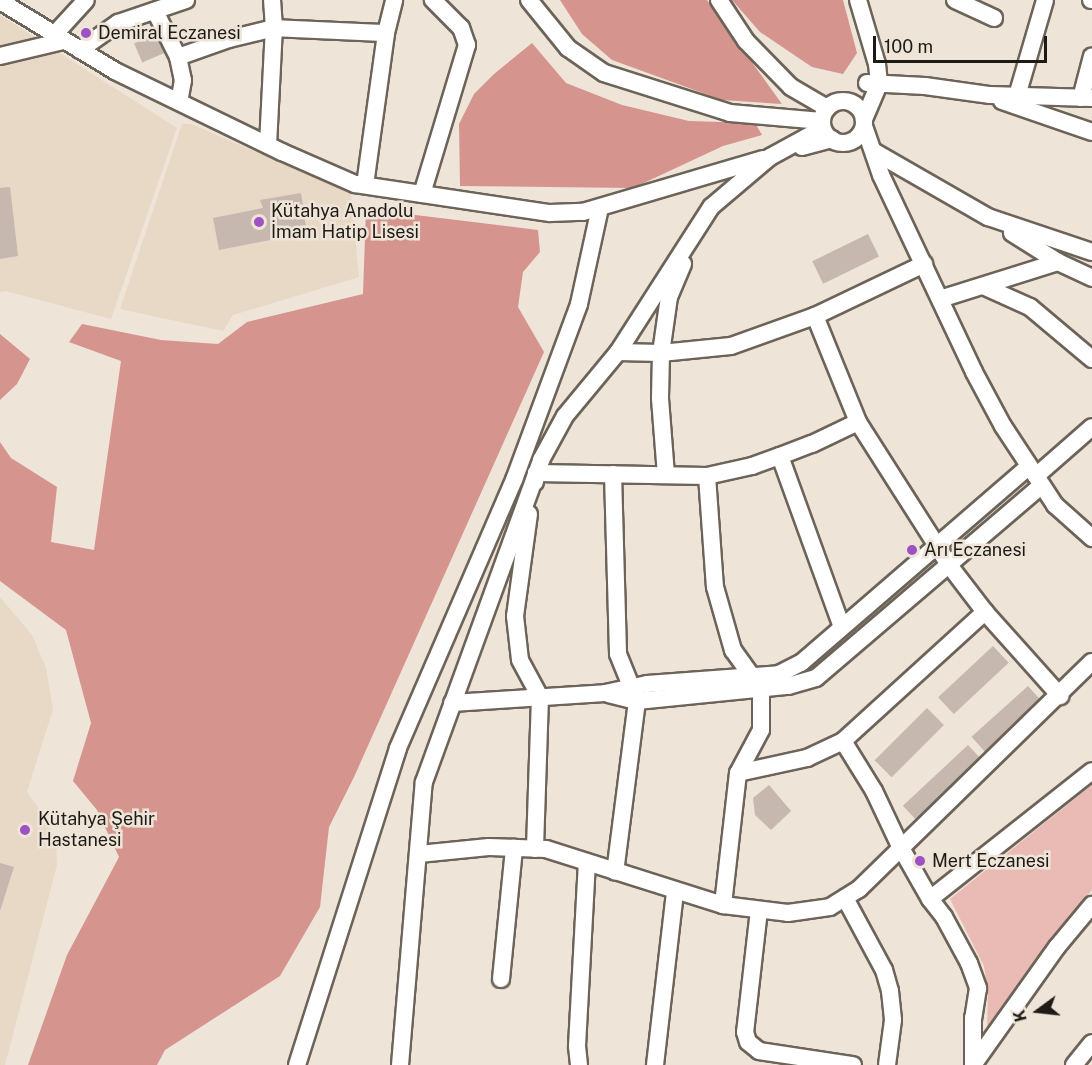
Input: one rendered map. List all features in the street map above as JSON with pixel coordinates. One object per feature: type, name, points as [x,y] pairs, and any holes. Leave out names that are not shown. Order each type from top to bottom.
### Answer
[{"type":"street","points":[[0,56],[59,38],[86,0]]},
{"type":"street","points":[[80,50],[118,23],[186,0]]},
{"type":"street","points":[[268,145],[274,28],[272,0]]},
{"type":"street","points":[[365,186],[386,33],[393,0]]},
{"type":"street","points":[[422,194],[467,45],[461,28],[433,0]]},
{"type":"street","points":[[530,0],[568,48],[604,73],[730,113],[830,128],[857,138],[864,123],[877,64],[858,0]]},
{"type":"street","points":[[719,0],[746,41],[830,128],[857,149],[881,175]]},
{"type":"street","points":[[956,0],[994,18]]},
{"type":"street","points":[[1017,96],[1045,0]]},
{"type":"street","points":[[0,1],[80,50],[179,102],[268,145],[355,184],[365,186],[550,213],[583,212],[770,157],[830,128]]},
{"type":"street","points":[[155,11],[178,57],[183,80],[179,102]]},
{"type":"street","points":[[178,57],[229,39],[274,28],[386,33]]},
{"type":"street","points":[[830,128],[836,102],[848,101],[873,84],[925,86],[983,94],[1087,98],[1092,56]]},
{"type":"street","points":[[983,94],[1092,132]]},
{"type":"street","points":[[848,101],[859,108],[881,175],[974,372],[1055,505],[1092,538]]},
{"type":"street","points":[[873,151],[988,217],[1058,262],[1092,278]]},
{"type":"street","points":[[400,1065],[424,782],[536,473],[565,416],[618,352],[711,207],[770,157]]},
{"type":"street","points":[[297,1065],[398,748],[514,480],[579,304],[600,208]]},
{"type":"street","points":[[988,217],[1092,252]]},
{"type":"street","points":[[666,475],[660,398],[661,353],[669,297],[692,236]]},
{"type":"street","points":[[940,299],[1058,262]]},
{"type":"street","points":[[618,352],[661,353],[731,346],[815,315],[924,264]]},
{"type":"street","points":[[982,286],[1030,308],[1092,359]]},
{"type":"street","points":[[815,315],[858,422],[936,545],[985,612],[1060,696]]},
{"type":"street","points":[[536,473],[707,476],[752,466],[780,456],[858,422]]},
{"type":"street","points":[[452,703],[605,693],[634,694],[816,678],[949,565],[1036,476],[1092,427]]},
{"type":"street","points":[[780,456],[842,627]]},
{"type":"street","points":[[535,849],[540,698],[520,660],[515,616],[536,473]]},
{"type":"street","points":[[613,474],[618,654],[634,694],[615,872]]},
{"type":"street","points":[[707,476],[715,587],[733,650],[757,682],[760,730],[738,773],[723,905]]},
{"type":"street","points":[[757,682],[801,663],[936,545],[1036,476]]},
{"type":"street","points":[[738,773],[807,758],[843,741],[985,612]]},
{"type":"street","points":[[419,854],[489,847],[546,849],[723,905],[789,914],[830,907],[859,889],[1060,696],[1092,662]]},
{"type":"street","points":[[843,741],[874,791],[901,848],[930,899],[956,938],[978,988],[973,1018],[973,1065]]},
{"type":"street","points":[[930,899],[1092,771]]},
{"type":"street","points":[[501,979],[514,848]]},
{"type":"street","points":[[579,1065],[577,1046],[587,863]]},
{"type":"street","points":[[655,1065],[675,891]]},
{"type":"street","points":[[844,898],[884,970],[890,991],[893,1020],[887,1065]]},
{"type":"street","points":[[973,1065],[1057,947],[1092,905]]},
{"type":"street","points":[[759,910],[745,1032],[748,1042],[759,1051],[806,1062],[853,1065]]},
{"type":"street","points":[[1074,1065],[1092,1043]]},
{"type":"shaded area","points":[[560,0],[707,0],[782,104],[722,100],[612,60],[582,34]]},
{"type":"shaded area","points":[[732,0],[843,0],[857,53],[843,74],[812,67],[760,32]]},
{"type":"shaded area","points":[[0,15],[177,128],[111,319],[6,291],[0,292]]},
{"type":"shaded area","points":[[532,43],[566,83],[622,105],[689,121],[755,123],[762,135],[723,146],[633,188],[460,186],[459,124],[474,94],[494,74]]},
{"type":"shaded area","points":[[182,124],[191,124],[351,193],[359,277],[233,315],[223,331],[120,309]]},
{"type":"shaded area","points":[[366,209],[538,230],[540,252],[523,272],[518,307],[544,352],[354,777],[329,827],[320,907],[280,976],[165,1050],[157,1065],[28,1065],[67,955],[119,857],[97,810],[73,781],[91,723],[66,630],[0,581],[0,442],[11,458],[57,487],[51,542],[94,550],[121,361],[69,342],[82,324],[161,340],[218,344],[247,322],[363,294]]},
{"type":"shaded area","points":[[0,334],[30,359],[17,384],[0,400]]},
{"type":"shaded area","name":"Kütahya Şehir Hastanesi","points":[[0,597],[32,635],[46,668],[53,709],[27,792],[45,817],[56,843],[57,865],[5,1065],[0,1065]]},
{"type":"shaded area","points":[[1092,785],[1092,890],[1051,940],[987,1031],[988,991],[984,966],[950,899]]},
{"type":"building","points":[[158,33],[166,52],[142,62],[134,43]]},
{"type":"building","points":[[10,187],[18,256],[0,259],[0,188]]},
{"type":"building","name":"Kütahya Anadolu İmam Hatip Lisesi","points":[[301,193],[306,227],[274,234],[275,239],[219,250],[213,218],[263,208],[260,200]]},
{"type":"building","points":[[868,234],[879,256],[823,284],[812,261]]},
{"type":"building","points":[[993,646],[1009,663],[954,714],[938,697]]},
{"type":"building","points":[[1028,686],[1044,704],[988,755],[972,737]]},
{"type":"building","points":[[927,708],[944,725],[892,777],[875,760]]},
{"type":"building","points":[[968,745],[984,762],[919,823],[903,806]]},
{"type":"building","points":[[769,785],[791,811],[771,830],[755,815],[753,798]]},
{"type":"building","points":[[0,863],[14,867],[0,911]]},
{"type":"place","name":"Demiral Eczanesi","points":[[86,33]]},
{"type":"place","name":"Kütahya Anadolu İmam Hatip Lisesi","points":[[259,222]]},
{"type":"place","name":"Arı Eczanesi","points":[[912,550]]},
{"type":"place","name":"Kütahya Şehir Hastanesi","points":[[25,830]]},
{"type":"place","name":"Mert Eczanesi","points":[[920,861]]}]
